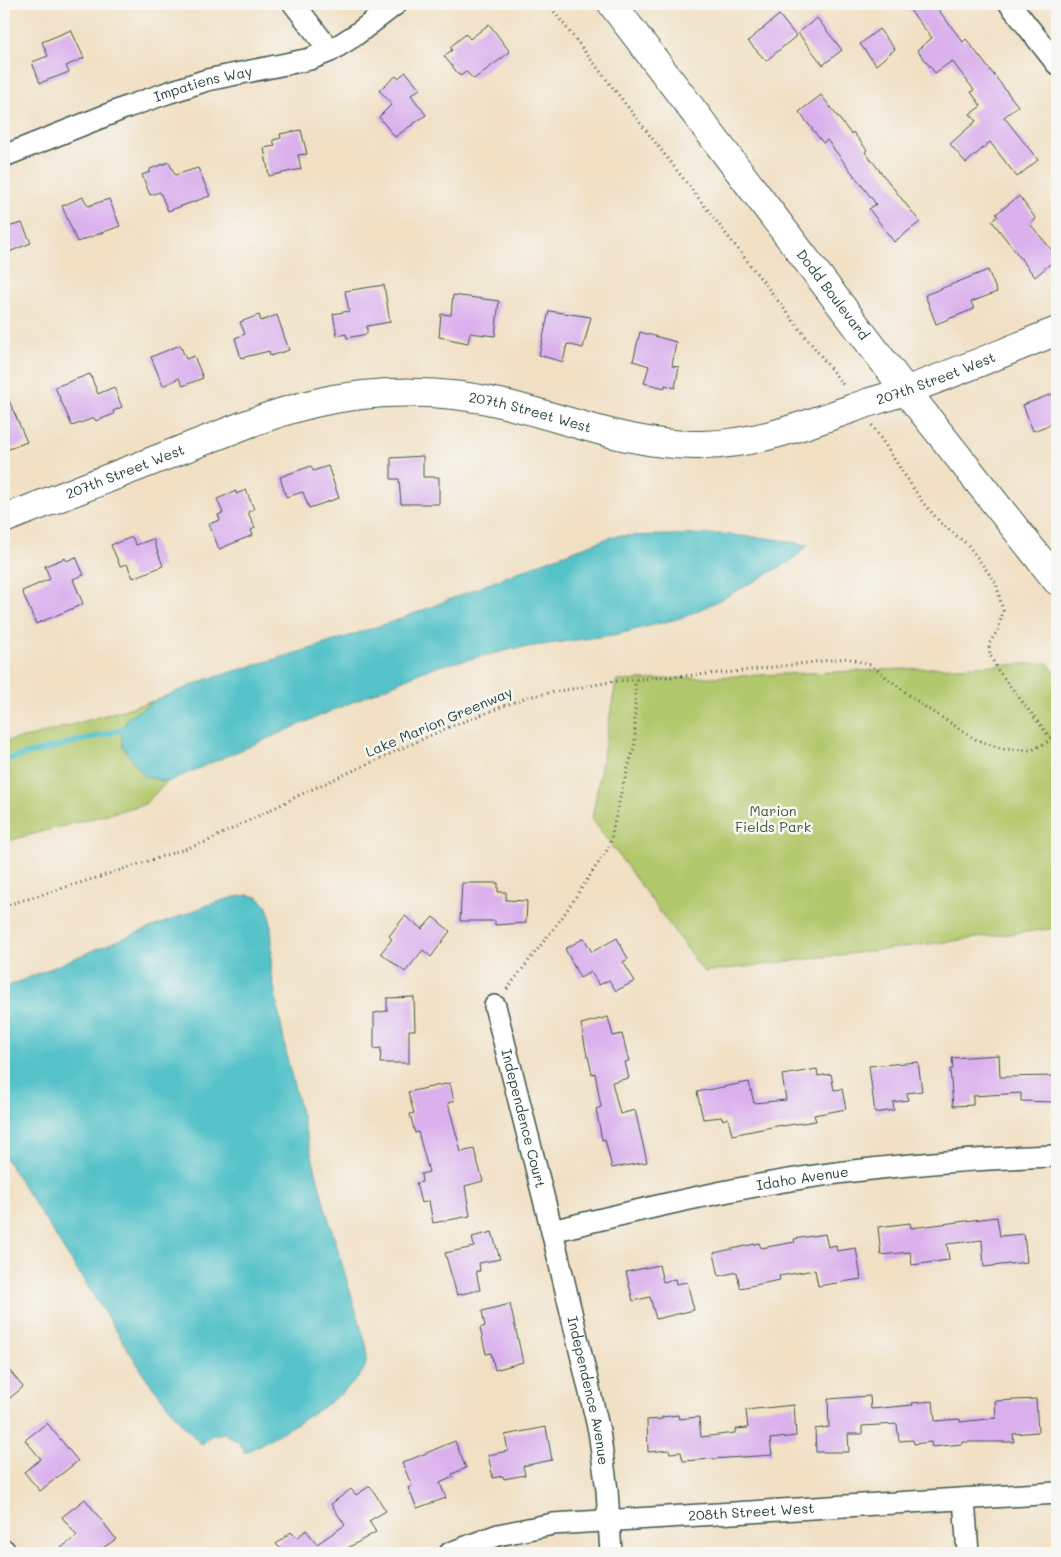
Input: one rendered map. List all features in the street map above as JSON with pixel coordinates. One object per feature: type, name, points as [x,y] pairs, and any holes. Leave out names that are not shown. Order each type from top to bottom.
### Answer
[{"type":"street","points":[[294,4],[330,51]]},
{"type":"street","name":"Impatiens Way","points":[[4,156],[127,106],[167,92],[207,80],[310,59],[330,51],[354,36],[396,4]]},
{"type":"street","name":"Dodd Boulevard","points":[[612,4],[906,391],[1057,581]]},
{"type":"street","points":[[1010,4],[1057,64]]},
{"type":"street","name":"207th Street West","points":[[4,519],[279,412],[316,403],[386,393],[464,397],[503,404],[622,437],[648,442],[695,445],[733,442],[786,432],[906,391],[1057,331]]},
{"type":"street","name":"Independence Court","points":[[495,1006],[552,1231]]},
{"type":"street","name":"Idaho Avenue","points":[[552,1231],[643,1208],[712,1194],[852,1171],[994,1158],[1057,1156]]},
{"type":"street","name":"Independence Avenue","points":[[552,1231],[599,1431],[611,1553]]},
{"type":"street","name":"208th Street West","points":[[450,1553],[498,1535],[553,1524],[1057,1493]]},
{"type":"street","points":[[964,1499],[968,1553]]},
{"type":"path","points":[[548,4],[860,406],[923,503],[942,524],[968,545],[996,582],[1003,611],[998,630],[989,644],[990,655],[996,669],[1052,740],[1057,741]]},
{"type":"path","name":"Lake Marion Greenway","points":[[4,906],[206,842],[306,792],[447,728],[527,697],[616,681],[734,672],[847,658],[870,665],[922,705],[977,740],[1003,749],[1032,750],[1057,737]]},
{"type":"path","points":[[495,1006],[561,920],[609,847],[622,789],[636,744],[635,680]]},
{"type":"green space","name":"Marion Fields Park","points":[[1048,663],[1057,676],[1057,928],[704,972],[592,819],[616,681]]},
{"type":"green space","points":[[156,700],[128,718],[144,776],[167,782],[145,804],[4,842],[4,741],[34,736]]},
{"type":"water","points":[[720,534],[775,539],[808,545],[791,561],[722,599],[684,617],[619,634],[513,649],[431,668],[167,782],[144,776],[123,747],[121,731],[128,718],[156,700],[205,680],[319,646],[403,618],[548,560],[614,536]]},
{"type":"water","points":[[248,895],[258,897],[266,905],[270,916],[272,941],[271,971],[288,1062],[325,1207],[367,1351],[363,1371],[341,1394],[326,1405],[245,1453],[238,1442],[224,1433],[211,1436],[202,1445],[183,1425],[147,1379],[4,1156],[4,988],[207,905]]},
{"type":"building","points":[[905,4],[934,4],[963,42],[966,39],[1018,106],[1004,117],[1038,160],[1017,177],[990,142],[966,163],[950,144],[976,121],[970,114],[981,106],[971,92],[974,90],[952,61],[935,73],[917,50],[932,38]]},
{"type":"building","points":[[779,15],[796,36],[766,61],[748,41]]},
{"type":"building","points":[[817,18],[842,50],[823,65],[798,33]]},
{"type":"building","points":[[489,24],[510,52],[474,79],[466,72],[460,76],[444,56],[452,50],[450,47],[466,34],[470,39]]},
{"type":"building","points":[[879,29],[895,49],[876,65],[860,44]]},
{"type":"building","points":[[71,30],[84,58],[66,66],[69,72],[40,83],[32,62],[48,56],[42,42]]},
{"type":"building","points":[[406,72],[420,89],[411,95],[426,115],[395,137],[379,117],[392,104],[379,90],[396,76],[398,78]]},
{"type":"building","points":[[821,95],[851,134],[853,132],[867,150],[865,152],[920,222],[894,242],[869,209],[876,204],[827,140],[823,143],[799,112]]},
{"type":"building","points":[[301,130],[307,154],[298,155],[301,169],[269,176],[264,148],[275,146],[273,140],[281,138],[280,134]]},
{"type":"building","points":[[169,162],[175,175],[198,168],[210,196],[168,211],[160,192],[150,195],[142,175],[150,172],[150,169]]},
{"type":"building","points":[[1019,196],[1036,219],[1030,224],[1057,256],[1035,277],[992,221],[998,216],[996,214]]},
{"type":"building","points":[[83,197],[88,206],[109,199],[120,226],[77,242],[62,206]]},
{"type":"building","points":[[22,223],[31,243],[4,254],[4,228]]},
{"type":"building","points":[[988,270],[997,292],[971,302],[974,309],[936,324],[925,295]]},
{"type":"building","points":[[384,285],[390,322],[367,326],[367,334],[347,338],[346,334],[337,336],[333,314],[349,311],[345,291]]},
{"type":"building","points":[[453,295],[499,301],[495,336],[470,333],[468,343],[439,337],[441,314],[451,315]]},
{"type":"building","points":[[549,311],[591,317],[583,348],[567,344],[563,362],[539,355]]},
{"type":"building","points":[[259,315],[261,321],[277,315],[289,350],[270,356],[269,351],[241,358],[235,338],[245,334],[240,322]]},
{"type":"building","points":[[640,332],[676,342],[672,366],[679,367],[675,388],[665,385],[665,388],[644,383],[649,366],[633,361]]},
{"type":"building","points":[[180,345],[186,359],[194,356],[203,378],[183,386],[179,378],[163,386],[151,357]]},
{"type":"building","points":[[90,374],[98,394],[114,387],[122,407],[113,411],[114,414],[96,421],[94,418],[72,426],[55,387]]},
{"type":"building","points":[[4,389],[27,442],[4,451]]},
{"type":"building","points":[[1057,392],[1057,422],[1033,431],[1023,405]]},
{"type":"building","points":[[423,456],[423,477],[439,477],[439,504],[401,504],[399,479],[391,479],[391,458]]},
{"type":"building","points":[[311,466],[313,471],[328,466],[339,498],[309,508],[303,492],[286,497],[280,477]]},
{"type":"building","points":[[246,490],[254,509],[248,512],[255,528],[251,530],[253,535],[219,549],[209,524],[220,520],[218,515],[223,513],[217,499],[236,491],[236,494]]},
{"type":"building","points":[[132,537],[136,545],[153,539],[163,566],[133,578],[127,564],[120,566],[111,545]]},
{"type":"building","points":[[76,557],[84,575],[73,579],[83,604],[36,624],[22,591],[50,579],[45,566],[65,558],[66,561]]},
{"type":"building","points":[[462,883],[498,883],[498,892],[506,892],[506,900],[527,901],[526,923],[495,925],[495,921],[460,921]]},
{"type":"building","points":[[405,916],[422,929],[433,917],[450,931],[431,957],[423,950],[405,972],[381,953],[392,939],[389,936]]},
{"type":"building","points":[[584,938],[592,952],[617,938],[628,959],[623,962],[635,981],[616,991],[609,980],[599,985],[591,972],[580,978],[565,949]]},
{"type":"building","points":[[414,997],[415,1030],[409,1030],[409,1063],[380,1063],[381,1048],[374,1049],[374,1013],[387,1011],[387,998]]},
{"type":"building","points":[[608,1017],[613,1036],[622,1034],[629,1061],[625,1062],[629,1078],[612,1082],[620,1114],[635,1110],[647,1162],[612,1168],[605,1139],[602,1140],[596,1109],[601,1107],[595,1073],[592,1074],[581,1024]]},
{"type":"building","points":[[999,1055],[1000,1077],[1057,1076],[1057,1097],[1055,1097],[1054,1102],[1021,1101],[1021,1093],[973,1096],[973,1105],[953,1106],[950,1069],[953,1069],[952,1058]]},
{"type":"building","points":[[918,1062],[922,1091],[907,1093],[908,1100],[893,1102],[894,1110],[875,1113],[869,1066]]},
{"type":"building","points":[[817,1069],[818,1076],[831,1074],[834,1090],[842,1089],[846,1109],[814,1115],[816,1121],[782,1125],[732,1135],[728,1118],[723,1120],[722,1117],[703,1119],[697,1092],[749,1082],[754,1103],[786,1100],[782,1075]]},
{"type":"building","points":[[450,1083],[454,1101],[448,1103],[461,1152],[474,1149],[483,1181],[465,1186],[470,1216],[433,1223],[429,1201],[421,1203],[416,1183],[422,1182],[421,1174],[429,1172],[418,1132],[415,1133],[410,1114],[414,1113],[408,1092]]},
{"type":"building","points":[[997,1217],[1000,1236],[1024,1234],[1027,1262],[984,1267],[982,1240],[947,1244],[949,1260],[912,1265],[910,1252],[881,1255],[878,1227],[910,1223],[911,1228]]},
{"type":"building","points":[[492,1232],[500,1259],[479,1263],[480,1271],[476,1271],[480,1290],[457,1295],[445,1253],[474,1247],[472,1237]]},
{"type":"building","points":[[825,1234],[828,1247],[836,1245],[837,1251],[856,1248],[861,1279],[818,1286],[815,1270],[779,1276],[780,1280],[740,1288],[737,1272],[719,1276],[714,1253],[759,1243],[761,1248],[795,1242],[794,1239]]},
{"type":"building","points":[[659,1265],[663,1282],[675,1279],[676,1284],[687,1282],[694,1310],[656,1319],[650,1297],[633,1301],[626,1272]]},
{"type":"building","points":[[510,1304],[523,1362],[495,1370],[491,1353],[486,1354],[480,1328],[485,1326],[482,1311]]},
{"type":"building","points":[[4,1364],[23,1387],[4,1403]]},
{"type":"building","points":[[870,1396],[871,1409],[933,1401],[935,1421],[960,1419],[960,1422],[996,1418],[995,1401],[1036,1399],[1038,1432],[1013,1434],[1014,1442],[962,1442],[962,1444],[932,1447],[931,1442],[914,1444],[913,1440],[899,1441],[897,1424],[862,1426],[862,1434],[848,1434],[849,1452],[816,1452],[815,1429],[829,1427],[828,1399]]},
{"type":"building","points":[[794,1405],[796,1436],[770,1439],[772,1455],[683,1461],[681,1452],[670,1453],[669,1450],[648,1452],[647,1420],[678,1415],[679,1419],[699,1417],[701,1437],[735,1433],[735,1429],[748,1428],[746,1410]]},
{"type":"building","points":[[47,1423],[78,1461],[40,1491],[24,1472],[41,1459],[25,1440]]},
{"type":"building","points":[[546,1427],[552,1460],[523,1466],[525,1475],[504,1479],[503,1476],[493,1478],[488,1455],[508,1451],[505,1435]]},
{"type":"building","points":[[455,1441],[466,1468],[452,1474],[453,1477],[440,1483],[446,1498],[417,1508],[408,1488],[412,1486],[402,1463]]},
{"type":"building","points":[[370,1486],[386,1511],[369,1521],[376,1532],[339,1553],[278,1553],[282,1550],[276,1544],[291,1532],[297,1538],[306,1530],[317,1544],[345,1525],[331,1504],[351,1489],[356,1495]]},
{"type":"building","points":[[85,1499],[116,1539],[96,1553],[54,1553],[77,1536],[62,1517]]},
{"type":"waterway","points":[[4,760],[129,728]]}]
